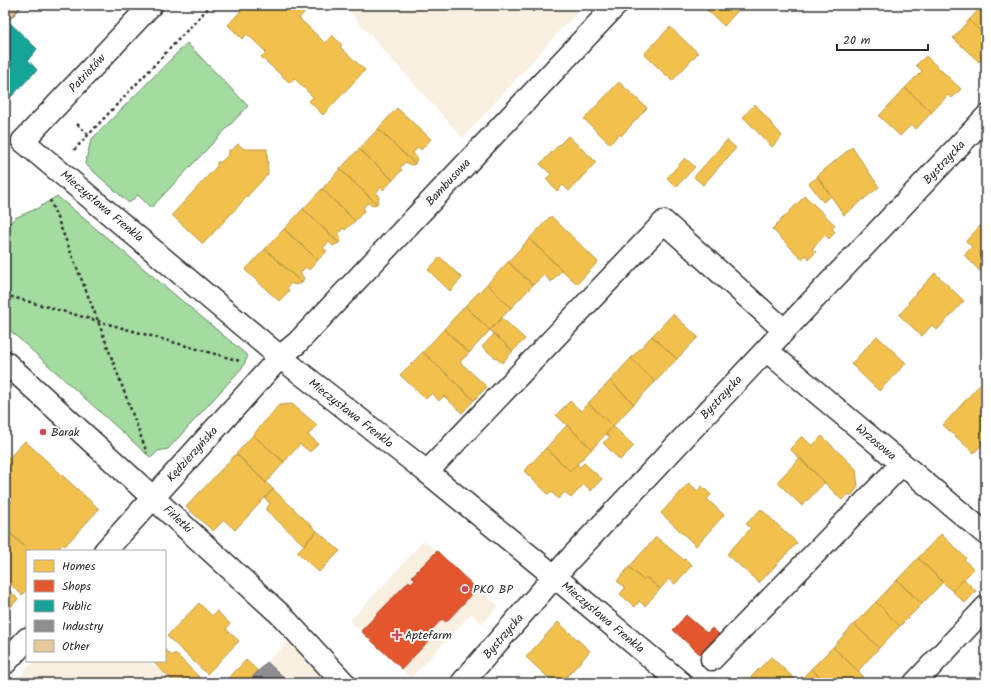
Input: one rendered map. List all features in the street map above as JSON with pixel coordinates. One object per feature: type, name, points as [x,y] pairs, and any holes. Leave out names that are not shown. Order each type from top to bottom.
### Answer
[{"type":"street","name":"Patriotów","points":[[23,141],[151,5]]},
{"type":"street","name":"Bambusowa","points":[[274,363],[296,343],[616,5]]},
{"type":"street","name":"Bystrzycka","points":[[462,683],[554,576],[986,117]]},
{"type":"street","name":"Mieczysława Frenkla","points":[[23,141],[274,363],[427,472],[681,683]]},
{"type":"street","points":[[427,472],[664,222],[784,330]]},
{"type":"street","name":"Wrzosowa","points":[[766,350],[986,534]]},
{"type":"street","name":"Firletki","points":[[5,362],[157,493],[282,616],[344,683]]},
{"type":"street","name":"Kędzierzyńska","points":[[106,550],[274,363]]},
{"type":"street","points":[[712,659],[902,464]]},
{"type":"street","points":[[915,683],[986,607]]},
{"type":"street","points":[[5,663],[26,640]]},
{"type":"path","points":[[73,156],[73,151],[211,5]]},
{"type":"path","points":[[51,201],[98,321],[157,493]]},
{"type":"path","points":[[5,295],[98,321],[274,363]]},
{"type":"shaded area","points":[[343,5],[586,5],[564,26],[463,138]]},
{"type":"shaded area","points":[[423,541],[437,551],[477,589],[499,606],[482,624],[471,614],[411,678],[350,621],[379,589],[381,589]]},
{"type":"shaded area","points":[[291,639],[330,683],[247,683],[267,662]]},
{"type":"shaded area","points":[[33,662],[151,662],[174,683],[13,683]]},
{"type":"green space","points":[[187,43],[248,106],[151,208],[138,195],[129,203],[85,164],[91,140]]},
{"type":"green space","points":[[57,196],[248,356],[242,368],[168,449],[158,451],[151,458],[5,326],[5,227],[15,218],[38,208]]},
{"type":"building: Homes","points":[[246,5],[300,5],[306,11],[299,18],[325,43],[332,35],[342,45],[340,47],[365,70],[323,115],[309,101],[313,97],[294,78],[290,83],[261,57],[266,52],[247,34],[242,39],[228,25]]},
{"type":"building: Homes","points":[[702,5],[743,5],[724,26]]},
{"type":"building: Homes","points":[[983,5],[986,5],[986,37],[969,20]]},
{"type":"building: Homes","points":[[969,20],[986,37],[986,55],[979,62],[953,38]]},
{"type":"building: Homes","points":[[670,27],[698,53],[672,81],[644,54]]},
{"type":"building: Homes","points":[[926,56],[961,89],[952,98],[948,95],[932,112],[905,88],[922,71],[916,65]]},
{"type":"building: Homes","points":[[619,82],[647,108],[621,136],[619,134],[610,144],[584,119]]},
{"type":"building: Homes","points":[[905,88],[932,112],[916,129],[911,125],[900,136],[879,116]]},
{"type":"building: Homes","points":[[755,104],[782,136],[772,147],[743,117]]},
{"type":"building: Homes","points":[[397,108],[431,139],[421,150],[418,147],[413,153],[417,158],[415,164],[378,129]]},
{"type":"building: Homes","points":[[378,129],[415,164],[411,165],[405,162],[400,168],[402,170],[393,180],[359,149]]},
{"type":"building: Homes","points":[[568,136],[596,162],[569,191],[563,185],[557,191],[546,179],[551,174],[540,164]]},
{"type":"building: Homes","points":[[727,140],[736,148],[703,185],[694,177]]},
{"type":"building: Homes","points":[[238,144],[244,149],[267,149],[268,174],[203,244],[172,215],[217,166],[217,162],[221,162],[229,154],[229,150],[232,150]]},
{"type":"building: Homes","points":[[852,147],[879,187],[844,215],[817,176]]},
{"type":"building: Homes","points":[[359,149],[393,180],[383,190],[381,187],[376,193],[379,197],[377,204],[340,169]]},
{"type":"building: Homes","points":[[685,158],[695,167],[676,187],[667,178]]},
{"type":"building: Homes","points":[[340,169],[377,204],[373,205],[367,203],[363,208],[365,210],[355,221],[322,189]]},
{"type":"building: Homes","points":[[818,177],[831,196],[823,202],[809,183]]},
{"type":"building: Homes","points":[[322,189],[355,221],[345,230],[343,228],[338,234],[341,238],[339,243],[303,209]]},
{"type":"building: Homes","points":[[805,196],[835,225],[832,228],[835,232],[829,239],[825,235],[812,249],[816,252],[809,259],[806,255],[802,259],[772,229]]},
{"type":"building: Homes","points":[[303,209],[339,243],[333,246],[329,242],[323,248],[327,251],[318,260],[284,229]]},
{"type":"building: Homes","points":[[551,216],[598,262],[577,284],[529,239]]},
{"type":"building: Homes","points":[[986,220],[986,277],[964,255],[972,247],[966,241]]},
{"type":"building: Homes","points":[[284,229],[318,260],[309,270],[306,267],[300,273],[304,278],[302,283],[265,249]]},
{"type":"building: Homes","points":[[529,239],[562,270],[551,282],[544,275],[533,285],[508,262]]},
{"type":"building: Homes","points":[[265,249],[302,283],[294,285],[291,283],[287,288],[289,291],[279,301],[245,270]]},
{"type":"building: Homes","points":[[440,257],[462,278],[450,291],[428,270]]},
{"type":"building: Homes","points":[[508,262],[533,285],[511,308],[487,284]]},
{"type":"building: Homes","points":[[935,273],[964,301],[937,330],[932,325],[922,336],[899,315],[909,304],[908,302]]},
{"type":"building: Homes","points":[[487,284],[511,308],[490,330],[465,306]]},
{"type":"building: Homes","points":[[465,306],[490,330],[469,353],[444,329]]},
{"type":"building: Homes","points":[[673,314],[698,337],[677,359],[652,336]]},
{"type":"building: Homes","points":[[502,318],[525,339],[513,351],[490,330]]},
{"type":"building: Homes","points":[[444,329],[469,353],[460,362],[487,387],[474,400],[423,352]]},
{"type":"building: Homes","points":[[494,334],[513,351],[502,363],[482,347]]},
{"type":"building: Homes","points":[[652,336],[677,359],[655,382],[631,358]]},
{"type":"building: Homes","points":[[877,336],[906,363],[879,391],[851,364]]},
{"type":"building: Homes","points":[[423,352],[474,400],[462,413],[444,396],[439,401],[432,393],[426,399],[400,375]]},
{"type":"building: Homes","points":[[631,358],[655,382],[634,404],[610,381]]},
{"type":"building: Homes","points":[[985,379],[986,440],[974,453],[943,425]]},
{"type":"building: Homes","points":[[610,381],[634,404],[613,426],[588,403]]},
{"type":"building: Homes","points":[[570,401],[581,411],[588,403],[613,426],[592,449],[556,415]]},
{"type":"building: Homes","points":[[292,404],[317,425],[308,435],[318,443],[310,452],[300,444],[284,462],[253,435],[279,405]]},
{"type":"building: Homes","points":[[567,425],[592,449],[570,471],[546,448]]},
{"type":"building: Homes","points":[[613,426],[634,446],[620,460],[603,443],[610,437],[606,434]]},
{"type":"building: Homes","points":[[253,435],[284,462],[266,483],[236,454]]},
{"type":"building: Homes","points":[[802,436],[812,446],[822,436],[856,469],[858,487],[851,496],[849,494],[842,500],[790,449]]},
{"type":"building: Homes","points":[[25,441],[99,509],[65,546],[63,544],[57,550],[28,550],[5,528],[5,522],[11,515],[5,508],[13,499],[5,491],[5,462]]},
{"type":"building: Homes","points":[[546,448],[570,471],[577,464],[580,467],[584,463],[602,479],[591,491],[584,484],[571,498],[565,492],[558,499],[552,492],[549,495],[524,471]]},
{"type":"building: Homes","points":[[236,454],[273,489],[235,530],[224,520],[213,531],[186,507]]},
{"type":"building: Homes","points":[[800,458],[825,482],[802,506],[777,482]]},
{"type":"building: Homes","points":[[689,483],[698,491],[702,486],[711,495],[707,499],[724,515],[696,546],[661,513]]},
{"type":"building: Homes","points":[[273,489],[317,531],[304,545],[266,510],[270,504],[265,498]]},
{"type":"building: Homes","points":[[761,509],[797,543],[759,583],[727,554],[751,528],[746,524]]},
{"type":"building: Homes","points":[[5,528],[28,550],[26,550],[26,590],[22,595],[5,579],[5,569],[8,566],[5,562]]},
{"type":"building: Homes","points":[[317,531],[340,551],[319,572],[297,552]]},
{"type":"building: Homes","points":[[941,534],[966,558],[964,560],[974,569],[952,591],[918,558]]},
{"type":"building: Homes","points":[[656,537],[692,565],[675,584],[669,579],[660,589],[646,577],[643,580],[629,567]]},
{"type":"building: Homes","points":[[918,558],[943,582],[922,604],[897,580]]},
{"type":"building: Homes","points":[[629,567],[643,580],[646,577],[660,589],[645,606],[639,601],[635,607],[620,594],[625,588],[617,581]]},
{"type":"building: Homes","points":[[964,579],[976,591],[965,603],[952,591]]},
{"type":"building: Homes","points":[[897,580],[922,604],[900,626],[876,602]]},
{"type":"building: Homes","points":[[5,587],[18,599],[5,613]]},
{"type":"building: Homes","points":[[876,602],[900,626],[879,648],[854,624]]},
{"type":"building: Homes","points":[[199,603],[212,616],[217,611],[230,624],[226,629],[239,641],[207,674],[167,636]]},
{"type":"building: Homes","points":[[558,622],[590,651],[561,683],[554,683],[526,657]]},
{"type":"building: Homes","points":[[854,624],[879,648],[858,671],[833,647]]},
{"type":"building: Homes","points":[[833,647],[863,676],[856,683],[826,683],[811,669]]},
{"type":"building: Homes","points":[[166,650],[172,656],[175,653],[202,680],[199,683],[175,683],[153,662],[166,662]]},
{"type":"building: Homes","points":[[771,657],[798,682],[811,669],[826,683],[753,683],[749,679]]},
{"type":"building: Homes","points":[[246,660],[258,671],[247,683],[224,683]]},
{"type":"building: Shops","points":[[437,551],[477,589],[446,622],[442,619],[430,632],[434,635],[402,669],[361,631],[409,581],[411,583],[415,579],[412,576]]},
{"type":"building: Shops","points":[[686,615],[707,633],[712,628],[720,635],[703,657],[673,630]]},
{"type":"building: Public","points":[[526,5],[539,5],[533,12]]},
{"type":"building: Public","points":[[5,18],[37,49],[28,60],[37,70],[5,103]]},
{"type":"building: Industry","points":[[267,662],[290,683],[247,683]]},
{"type":"building: Other","points":[[5,5],[23,5],[8,21],[5,18]]},
{"type":"place","name":"Barak","points":[[43,432]]},
{"type":"place","name":"PKO BP","points":[[465,589]]},
{"type":"place","name":"Aptefarm","points":[[397,635]]}]
